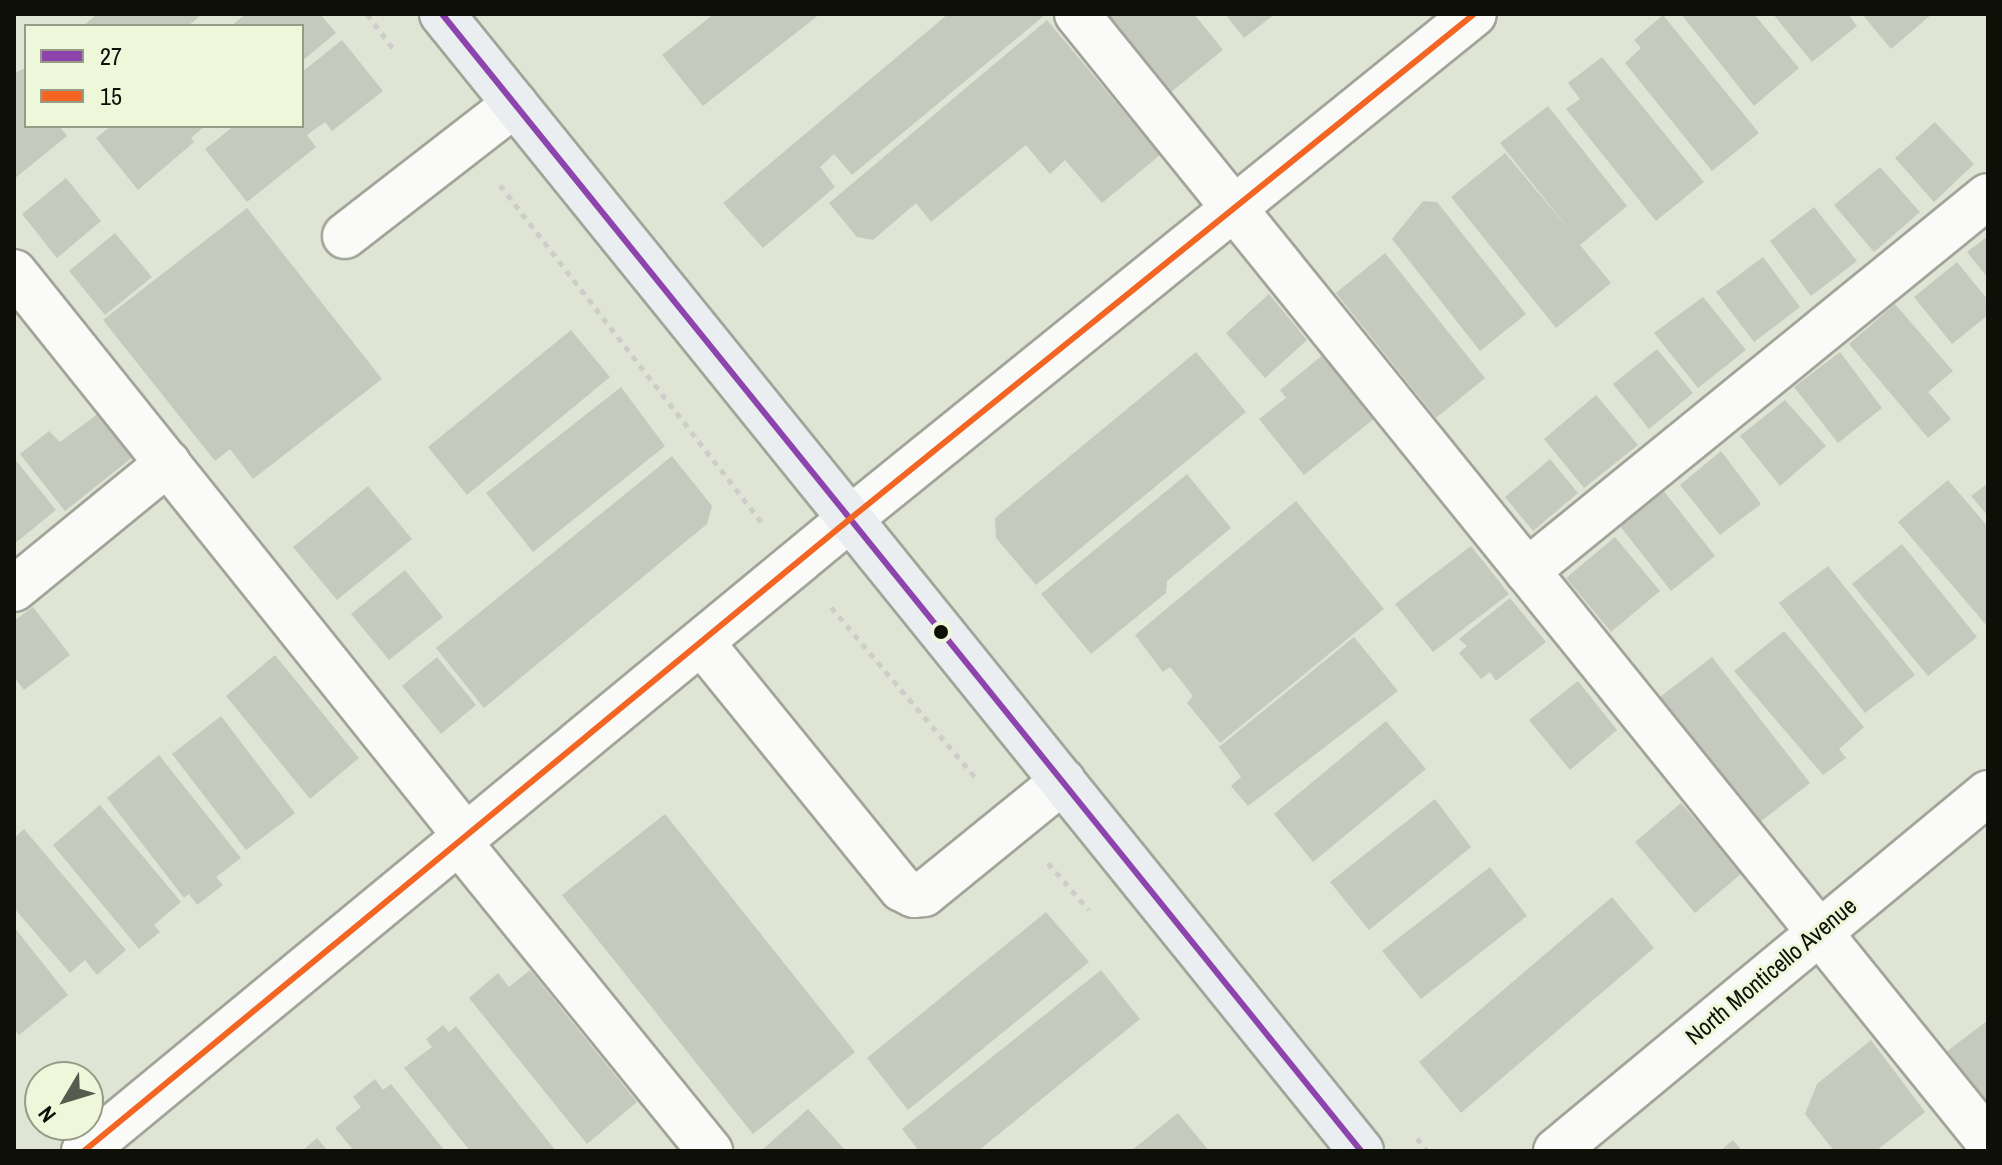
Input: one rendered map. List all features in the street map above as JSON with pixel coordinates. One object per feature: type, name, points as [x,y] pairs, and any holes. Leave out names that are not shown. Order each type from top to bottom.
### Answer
[{"type":"main road","points":[[442,14],[1361,1151]]},
{"type":"street","points":[[1077,14],[1988,1141]]},
{"type":"street","points":[[84,1151],[851,518],[1474,14]]},
{"type":"street","points":[[345,236],[515,104]]},
{"type":"street","points":[[1527,571],[1988,196]]},
{"type":"street","points":[[14,272],[710,1151]]},
{"type":"street","points":[[14,589],[168,463]]},
{"type":"street","points":[[701,642],[902,889],[924,894],[1063,781]]},
{"type":"street","name":"North Monticello Avenue","points":[[1556,1151],[1988,793]]},
{"type":"path","points":[[367,14],[403,61]]},
{"type":"path","points":[[466,142],[749,507]]},
{"type":"path","points":[[858,639],[1093,915]]},
{"type":"building","points":[[97,14],[202,14],[190,24],[85,24]]},
{"type":"building","points":[[246,14],[320,14],[336,33],[304,59],[304,24],[234,24]]},
{"type":"building","points":[[714,14],[820,14],[703,106],[662,55]]},
{"type":"building","points":[[948,14],[1046,14],[852,175],[834,154],[820,167],[835,187],[763,248],[723,203]]},
{"type":"building","points":[[1108,14],[1194,14],[1223,50],[1171,92]]},
{"type":"building","points":[[1225,14],[1275,14],[1244,38]]},
{"type":"building","points":[[1681,14],[1754,14],[1799,68],[1754,106]]},
{"type":"building","points":[[1773,14],[1848,14],[1857,26],[1812,62]]},
{"type":"building","points":[[1862,14],[1932,14],[1891,49]]},
{"type":"building","points":[[1663,15],[1759,133],[1712,171],[1625,63],[1641,48],[1634,40]]},
{"type":"building","points":[[1047,20],[1160,155],[1102,203],[1065,160],[1050,174],[1026,145],[931,222],[916,203],[873,240],[857,237],[829,203]]},
{"type":"building","points":[[342,40],[383,91],[332,131],[325,122],[307,135],[316,147],[247,202],[205,149],[231,128],[304,128],[304,70]]},
{"type":"building","points":[[1602,57],[1704,182],[1656,221],[1566,109],[1580,99],[1568,83]]},
{"type":"building","points":[[24,69],[24,128],[61,128],[67,136],[14,179],[14,73]]},
{"type":"building","points":[[1548,106],[1627,206],[1580,245],[1611,283],[1556,328],[1451,197],[1505,153],[1572,233],[1500,143]]},
{"type":"building","points":[[1935,122],[1974,164],[1934,202],[1895,158]]},
{"type":"building","points":[[108,128],[203,128],[191,138],[194,142],[138,190],[96,138]]},
{"type":"building","points":[[1880,167],[1920,212],[1874,252],[1834,205]]},
{"type":"building","points":[[66,178],[101,221],[57,258],[22,214]]},
{"type":"building","points":[[1423,201],[1437,202],[1526,314],[1480,351],[1392,239]]},
{"type":"building","points":[[1814,207],[1857,261],[1811,296],[1770,241]]},
{"type":"building","points":[[247,208],[382,379],[253,479],[230,449],[215,461],[103,320]]},
{"type":"building","points":[[115,233],[152,277],[105,315],[69,271]]},
{"type":"building","points":[[1988,236],[1988,278],[1967,252]]},
{"type":"building","points":[[1385,253],[1485,378],[1436,418],[1336,293]]},
{"type":"building","points":[[1763,257],[1800,307],[1754,342],[1716,292]]},
{"type":"building","points":[[1957,262],[1988,300],[1988,315],[1952,344],[1914,297]]},
{"type":"building","points":[[1269,294],[1307,340],[1265,378],[1226,333]]},
{"type":"building","points":[[1703,297],[1746,350],[1698,388],[1654,333]]},
{"type":"building","points":[[1895,304],[1953,371],[1928,392],[1951,419],[1928,438],[1849,344]]},
{"type":"building","points":[[571,330],[610,377],[467,495],[428,447]]},
{"type":"building","points":[[1657,349],[1693,393],[1649,429],[1613,384]]},
{"type":"building","points":[[1196,352],[1246,412],[1036,585],[996,538],[995,518]]},
{"type":"building","points":[[1840,352],[1882,408],[1838,443],[1794,387]]},
{"type":"building","points":[[1324,354],[1375,418],[1304,475],[1259,419],[1286,398],[1280,390]]},
{"type":"building","points":[[621,387],[665,446],[533,552],[486,493]]},
{"type":"building","points":[[1596,395],[1638,445],[1584,488],[1544,439]]},
{"type":"building","points":[[1785,400],[1826,446],[1780,486],[1740,436]]},
{"type":"building","points":[[99,413],[134,456],[65,511],[20,454],[49,431],[60,442]]},
{"type":"building","points":[[1721,451],[1761,504],[1720,535],[1680,485]]},
{"type":"building","points":[[672,456],[712,506],[707,524],[484,708],[436,648]]},
{"type":"building","points":[[14,458],[56,510],[14,544]]},
{"type":"building","points":[[1550,459],[1578,493],[1533,531],[1505,497]]},
{"type":"building","points":[[1187,474],[1231,528],[1167,581],[1166,593],[1091,654],[1041,594]]},
{"type":"building","points":[[1948,480],[1988,527],[1988,627],[1898,522]]},
{"type":"building","points":[[1988,483],[1988,516],[1971,496]]},
{"type":"building","points":[[368,486],[412,539],[337,600],[293,547]]},
{"type":"building","points":[[1663,490],[1715,556],[1671,591],[1620,526]]},
{"type":"building","points":[[1296,501],[1384,609],[1220,743],[1187,703],[1193,696],[1170,667],[1163,672],[1135,635]]},
{"type":"building","points":[[1615,537],[1660,591],[1611,632],[1566,578]]},
{"type":"building","points":[[1902,544],[1977,637],[1928,676],[1852,584]]},
{"type":"building","points":[[1471,546],[1509,594],[1433,652],[1395,604]]},
{"type":"building","points":[[1828,566],[1915,675],[1865,713],[1779,603]]},
{"type":"building","points":[[405,570],[443,617],[389,660],[351,614]]},
{"type":"building","points":[[1510,598],[1546,642],[1496,681],[1490,672],[1481,679],[1459,653],[1467,646],[1459,639]]},
{"type":"building","points":[[33,607],[70,655],[24,690],[14,677],[14,621]]},
{"type":"building","points":[[1784,631],[1864,727],[1839,749],[1846,758],[1823,775],[1734,671]]},
{"type":"building","points":[[1354,637],[1398,691],[1248,806],[1231,786],[1241,777],[1219,747]]},
{"type":"building","points":[[275,655],[359,758],[310,799],[226,696]]},
{"type":"building","points":[[437,657],[476,705],[441,734],[402,686]]},
{"type":"building","points":[[1712,657],[1810,783],[1760,822],[1660,697]]},
{"type":"building","points":[[1578,681],[1617,730],[1570,770],[1529,720]]},
{"type":"building","points":[[221,716],[295,813],[246,850],[172,754]]},
{"type":"building","points":[[1386,721],[1426,769],[1313,862],[1274,814]]},
{"type":"building","points":[[159,755],[241,858],[216,877],[223,885],[197,905],[189,894],[184,898],[107,798]]},
{"type":"building","points":[[1435,799],[1471,847],[1369,930],[1330,882]]},
{"type":"building","points":[[1681,803],[1742,873],[1695,913],[1635,842]]},
{"type":"building","points":[[100,805],[181,902],[154,925],[160,932],[139,949],[53,845]]},
{"type":"building","points":[[665,814],[855,1052],[753,1134],[562,895]]},
{"type":"building","points":[[24,829],[126,950],[97,975],[85,960],[70,973],[14,908],[14,838]]},
{"type":"building","points":[[1490,867],[1527,916],[1421,999],[1382,951]]},
{"type":"building","points":[[1612,897],[1654,948],[1461,1113],[1419,1062]]},
{"type":"building","points":[[1046,912],[1089,962],[908,1110],[867,1058]]},
{"type":"building","points":[[14,927],[68,995],[19,1035],[14,1029]]},
{"type":"building","points":[[530,970],[637,1102],[587,1144],[469,998],[498,973],[509,987]]},
{"type":"building","points":[[1101,970],[1140,1019],[978,1151],[919,1151],[902,1129]]},
{"type":"building","points":[[1988,1020],[1988,1104],[1946,1052]]},
{"type":"building","points":[[443,1025],[449,1032],[456,1026],[556,1151],[470,1151],[404,1068],[432,1047],[426,1039]]},
{"type":"building","points":[[1871,1040],[1925,1112],[1876,1151],[1834,1151],[1805,1114],[1817,1084]]},
{"type":"building","points":[[375,1079],[383,1090],[391,1084],[445,1151],[354,1151],[335,1128],[361,1107],[353,1097]]},
{"type":"building","points":[[808,1109],[846,1151],[761,1151]]},
{"type":"building","points":[[1178,1113],[1209,1151],[1131,1151]]},
{"type":"building","points":[[317,1138],[328,1151],[302,1151]]},
{"type":"building","points":[[1733,1140],[1742,1151],[1720,1151]]},
{"type":"transit line","name":"27","points":[[442,14],[1361,1151]]},
{"type":"transit line","name":"15","points":[[84,1151],[851,518],[1474,14]]}]
